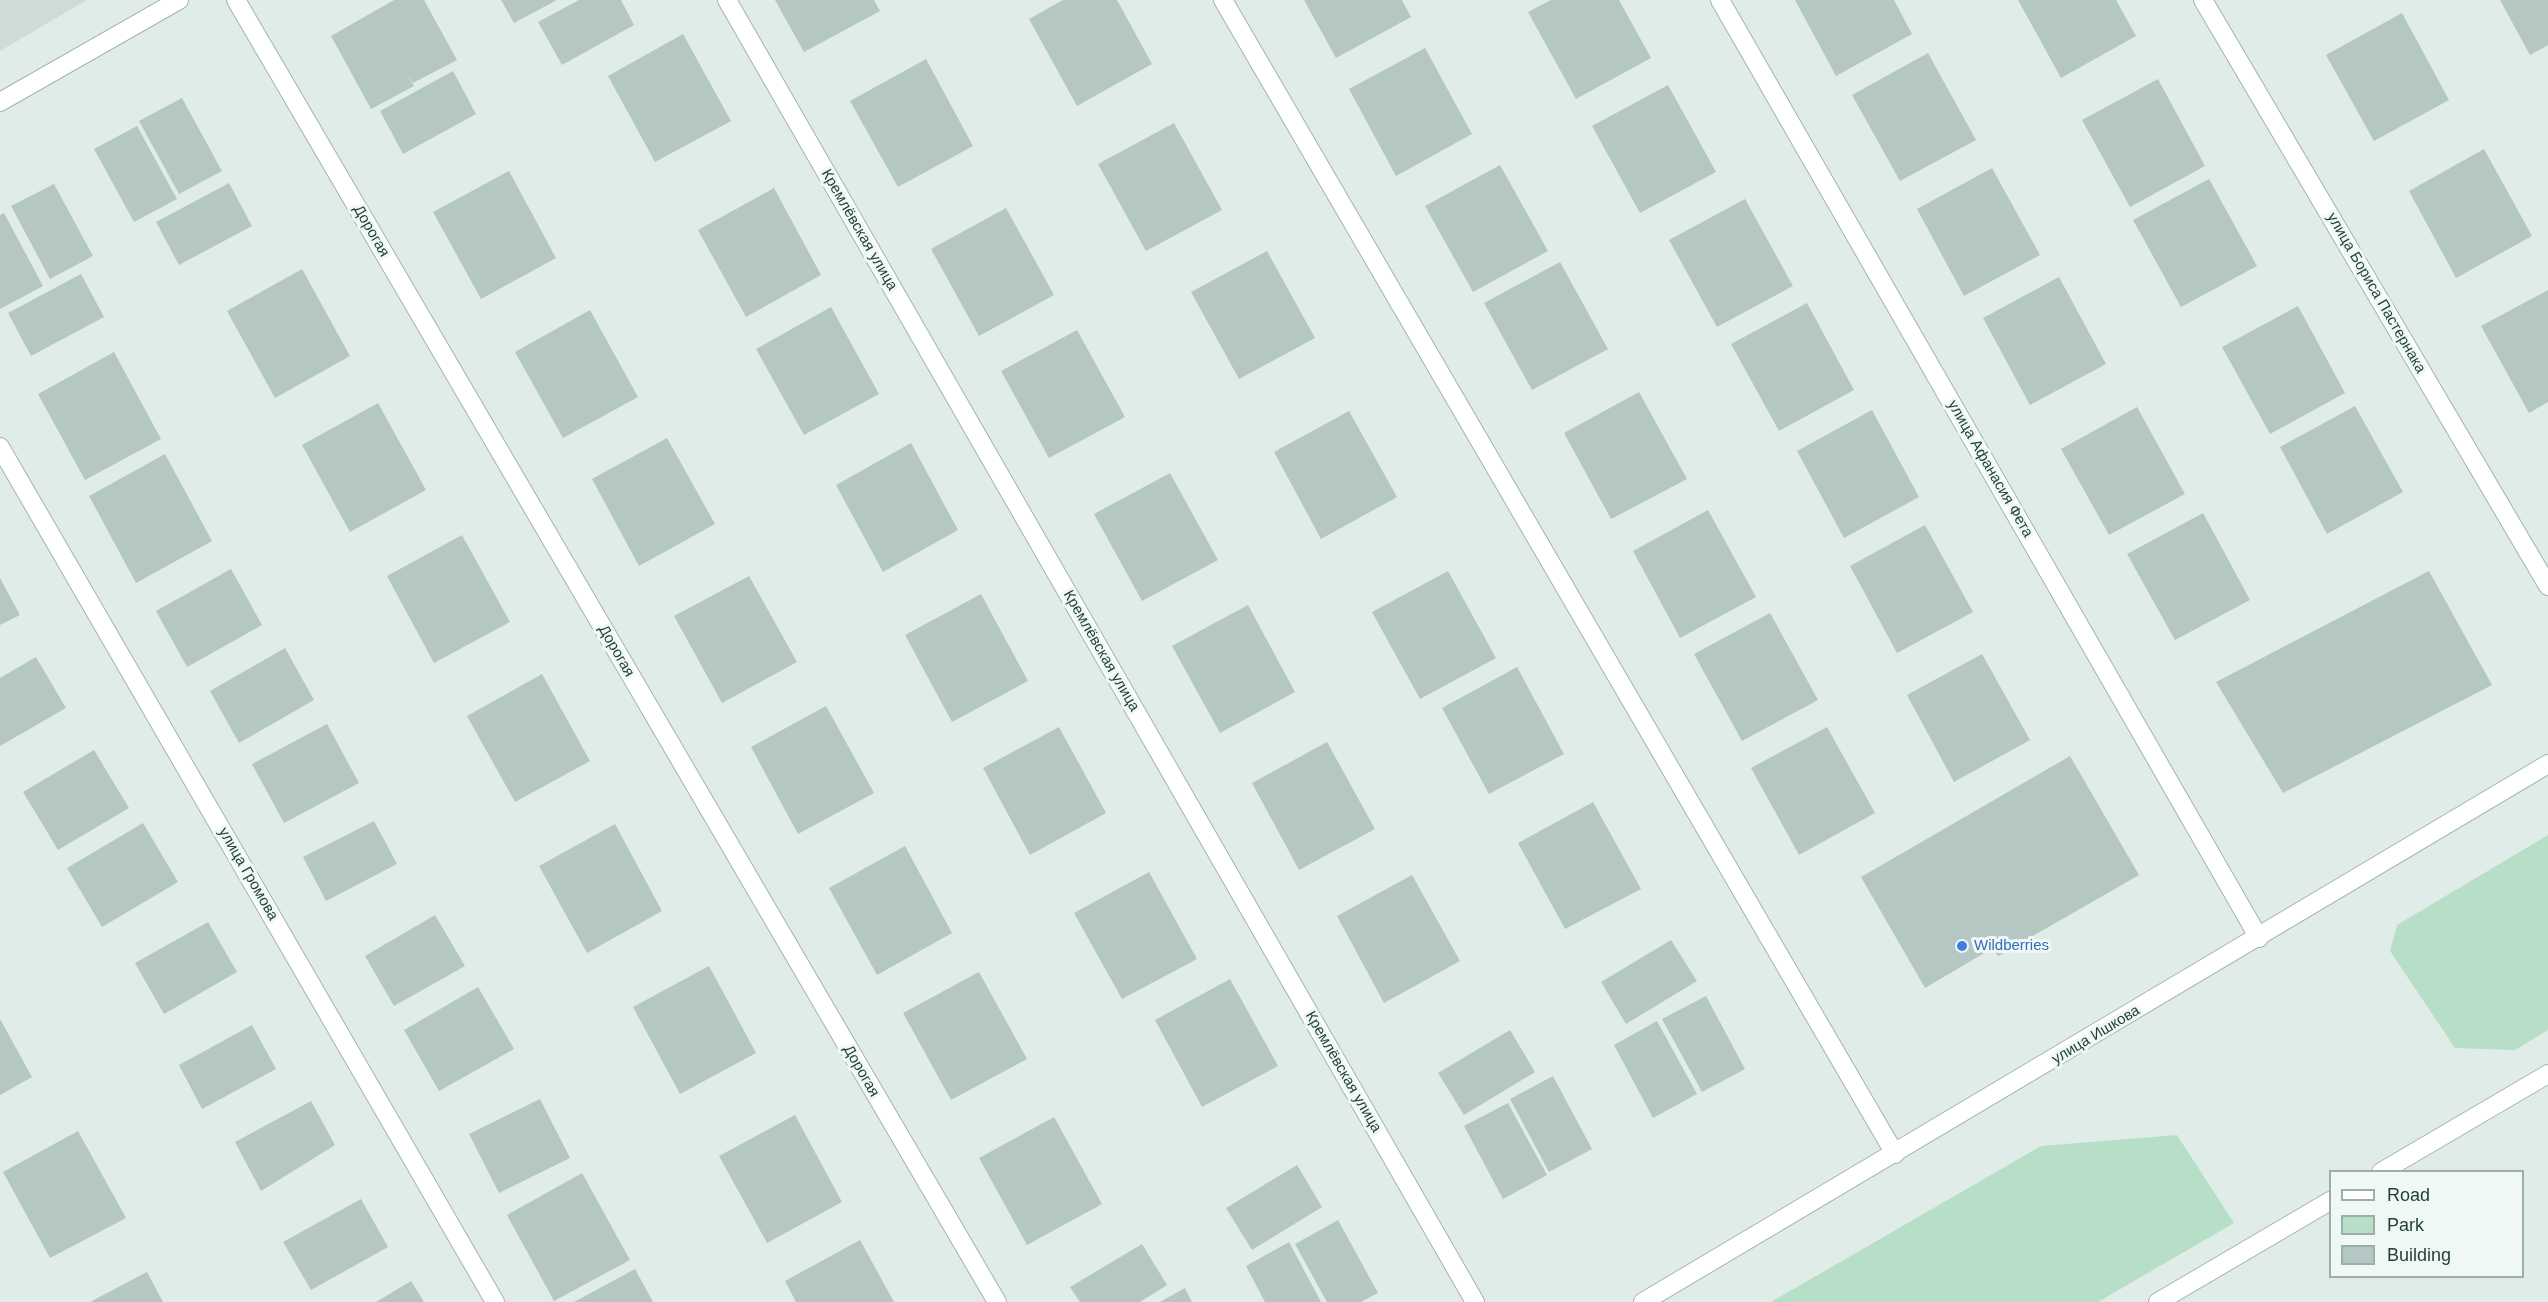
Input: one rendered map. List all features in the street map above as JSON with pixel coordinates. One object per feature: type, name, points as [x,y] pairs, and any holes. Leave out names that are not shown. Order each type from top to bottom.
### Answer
[{"type":"street","points":[[0,102],[179,0]]},
{"type":"street","name":"Дорогая","points":[[236,0],[997,1302]]},
{"type":"street","name":"Кремлёвская улица","points":[[727,0],[1476,1302]]},
{"type":"street","points":[[1223,0],[1895,1154]]},
{"type":"street","name":"улица Афанасия Фета","points":[[1720,0],[2259,938]]},
{"type":"street","name":"улица Бориса Пастернака","points":[[2203,0],[2548,586]]},
{"type":"street","name":"улица Громова","points":[[0,447],[495,1302]]},
{"type":"street","name":"улица Ишкова","points":[[1643,1302],[2259,938],[2548,764]]},
{"type":"street","points":[[2384,1170],[2548,1074]]},
{"type":"street","points":[[2158,1302],[2329,1202]]},
{"type":"shaded area","points":[[0,0],[87,0],[0,51]]},
{"type":"green space","points":[[2548,835],[2548,1030],[2515,1050],[2455,1048],[2390,951],[2397,925]]},
{"type":"green space","points":[[2177,1135],[2234,1223],[2098,1302],[1771,1302],[2041,1146]]},
{"type":"building","points":[[394,0],[424,0],[457,60],[413,83],[406,72],[414,86],[371,109],[331,36]]},
{"type":"building","points":[[501,0],[557,0],[514,23]]},
{"type":"building","points":[[579,0],[621,0],[634,25],[562,65],[538,22]]},
{"type":"building","points":[[775,0],[874,0],[880,11],[804,52]]},
{"type":"building","points":[[1063,0],[1117,0],[1152,64],[1077,106],[1029,19]]},
{"type":"building","points":[[1304,0],[1402,0],[1411,17],[1336,58]]},
{"type":"building","points":[[1551,0],[1619,0],[1651,58],[1576,99],[1528,12]]},
{"type":"building","points":[[1795,0],[1894,0],[1912,34],[1836,76]]},
{"type":"building","points":[[2018,0],[2116,0],[2136,36],[2061,78]]},
{"type":"building","points":[[2500,0],[2548,0],[2548,45],[2530,55]]},
{"type":"building","points":[[2402,13],[2449,100],[2374,141],[2326,55]]},
{"type":"building","points":[[683,34],[731,121],[655,162],[608,76]]},
{"type":"building","points":[[1425,48],[1472,134],[1396,176],[1349,89]]},
{"type":"building","points":[[1928,53],[1976,140],[1900,181],[1852,95]]},
{"type":"building","points":[[926,59],[973,146],[898,187],[850,101]]},
{"type":"building","points":[[453,71],[476,114],[403,154],[380,111]]},
{"type":"building","points":[[2158,79],[2205,166],[2130,207],[2082,120]]},
{"type":"building","points":[[1668,85],[1716,172],[1640,213],[1592,126]]},
{"type":"building","points":[[182,98],[222,171],[179,194],[139,121]]},
{"type":"building","points":[[1174,123],[1222,210],[1146,251],[1098,164]]},
{"type":"building","points":[[137,126],[177,199],[134,222],[94,149]]},
{"type":"building","points":[[2484,149],[2532,236],[2456,278],[2409,191]]},
{"type":"building","points":[[1500,165],[1548,251],[1473,292],[1425,206]]},
{"type":"building","points":[[1992,168],[2040,255],[1964,296],[1917,209]]},
{"type":"building","points":[[509,171],[556,258],[481,299],[433,212]]},
{"type":"building","points":[[2209,179],[2257,266],[2181,307],[2133,220]]},
{"type":"building","points":[[229,183],[252,226],[179,265],[156,222]]},
{"type":"building","points":[[54,184],[93,256],[50,279],[11,206]]},
{"type":"building","points":[[774,188],[821,275],[746,317],[698,230]]},
{"type":"building","points":[[1745,199],[1793,286],[1717,327],[1669,240]]},
{"type":"building","points":[[1006,208],[1054,295],[979,336],[931,249]]},
{"type":"building","points":[[4,213],[43,286],[0,309],[0,215]]},
{"type":"building","points":[[1267,251],[1315,338],[1239,379],[1191,292]]},
{"type":"building","points":[[1560,262],[1608,349],[1532,390],[1484,303]]},
{"type":"building","points":[[302,269],[350,356],[275,398],[227,311]]},
{"type":"building","points":[[81,274],[104,317],[31,356],[8,313]]},
{"type":"building","points":[[2059,277],[2106,364],[2030,405],[1983,318]]},
{"type":"building","points":[[2548,290],[2548,402],[2529,413],[2481,326]]},
{"type":"building","points":[[1807,303],[1854,390],[1779,431],[1731,344]]},
{"type":"building","points":[[2298,306],[2345,393],[2270,434],[2222,347]]},
{"type":"building","points":[[831,307],[879,394],[804,435],[756,349]]},
{"type":"building","points":[[590,310],[638,397],[563,438],[515,352]]},
{"type":"building","points":[[1077,330],[1125,417],[1049,458],[1001,371]]},
{"type":"building","points":[[114,352],[161,439],[85,480],[38,394]]},
{"type":"building","points":[[1639,392],[1687,479],[1611,519],[1564,433]]},
{"type":"building","points":[[378,403],[426,490],[350,532],[302,445]]},
{"type":"building","points":[[2355,406],[2403,492],[2327,534],[2280,447]]},
{"type":"building","points":[[2137,407],[2185,494],[2109,535],[2061,449]]},
{"type":"building","points":[[1872,410],[1919,497],[1844,538],[1797,451]]},
{"type":"building","points":[[1349,411],[1397,497],[1321,539],[1274,452]]},
{"type":"building","points":[[667,438],[715,524],[639,566],[592,479]]},
{"type":"building","points":[[911,443],[958,530],[883,572],[836,485]]},
{"type":"building","points":[[165,454],[212,541],[136,583],[89,496]]},
{"type":"building","points":[[1170,473],[1218,560],[1142,601],[1094,514]]},
{"type":"building","points":[[1708,510],[1756,597],[1680,638],[1633,551]]},
{"type":"building","points":[[2203,513],[2250,600],[2175,640],[2127,554]]},
{"type":"building","points":[[1925,525],[1973,612],[1897,653],[1850,566]]},
{"type":"building","points":[[462,535],[510,622],[434,663],[387,576]]},
{"type":"building","points":[[231,569],[262,625],[187,667],[156,611]]},
{"type":"building","points":[[1448,571],[1496,658],[1420,699],[1372,612]]},
{"type":"building","points":[[2429,571],[2492,685],[2283,793],[2216,682]]},
{"type":"building","points":[[749,576],[797,662],[722,703],[674,616]]},
{"type":"building","points":[[0,578],[20,615],[0,625]]},
{"type":"building","points":[[981,594],[1028,681],[952,722],[905,635]]},
{"type":"building","points":[[1248,605],[1295,692],[1220,733],[1172,646]]},
{"type":"building","points":[[1770,613],[1818,700],[1742,741],[1694,654]]},
{"type":"building","points":[[285,648],[314,700],[239,743],[210,691]]},
{"type":"building","points":[[1982,654],[2030,740],[1954,782],[1907,695]]},
{"type":"building","points":[[36,657],[66,708],[0,746],[0,678]]},
{"type":"building","points":[[1517,667],[1564,754],[1489,794],[1442,708]]},
{"type":"building","points":[[542,674],[590,761],[515,802],[467,716]]},
{"type":"building","points":[[826,706],[874,793],[798,834],[751,747]]},
{"type":"building","points":[[327,724],[359,783],[284,823],[252,764]]},
{"type":"building","points":[[1059,727],[1106,813],[1030,855],[983,768]]},
{"type":"building","points":[[1827,727],[1875,813],[1799,855],[1751,768]]},
{"type":"building","points":[[1327,742],[1375,829],[1299,870],[1252,783]]},
{"type":"building","points":[[94,750],[129,808],[58,850],[23,792]]},
{"type":"building","points":[[2070,756],[2139,875],[1998,956],[1993,948],[1925,988],[1861,877]]},
{"type":"building","points":[[1593,802],[1641,889],[1565,929],[1518,843]]},
{"type":"building","points":[[374,821],[397,864],[326,901],[303,857]]},
{"type":"building","points":[[143,823],[178,882],[102,927],[67,868]]},
{"type":"building","points":[[615,824],[662,911],[587,953],[539,866]]},
{"type":"building","points":[[905,846],[952,933],[877,975],[829,888]]},
{"type":"building","points":[[1149,872],[1197,959],[1122,999],[1074,913]]},
{"type":"building","points":[[1412,875],[1460,961],[1384,1003],[1337,916]]},
{"type":"building","points":[[435,915],[465,966],[394,1006],[365,956]]},
{"type":"building","points":[[208,922],[237,972],[164,1014],[135,963]]},
{"type":"building","points":[[1671,940],[1697,981],[1626,1024],[1601,982]]},
{"type":"building","points":[[709,966],[756,1053],[680,1094],[633,1007]]},
{"type":"building","points":[[979,972],[1027,1059],[951,1100],[903,1013]]},
{"type":"building","points":[[1230,979],[1278,1066],[1202,1107],[1155,1020]]},
{"type":"building","points":[[478,987],[514,1049],[439,1091],[404,1030]]},
{"type":"building","points":[[1706,996],[1745,1069],[1702,1092],[1662,1019]]},
{"type":"building","points":[[0,1019],[32,1077],[0,1095]]},
{"type":"building","points":[[1657,1021],[1697,1094],[1653,1118],[1614,1045]]},
{"type":"building","points":[[252,1025],[276,1069],[202,1109],[179,1065]]},
{"type":"building","points":[[1510,1030],[1535,1072],[1464,1115],[1438,1073]]},
{"type":"building","points":[[1553,1076],[1592,1149],[1549,1172],[1510,1099]]},
{"type":"building","points":[[540,1099],[570,1158],[499,1193],[469,1134]]},
{"type":"building","points":[[311,1101],[335,1145],[261,1191],[235,1142]]},
{"type":"building","points":[[1508,1103],[1547,1175],[1503,1199],[1464,1126]]},
{"type":"building","points":[[795,1115],[842,1202],[767,1243],[719,1156]]},
{"type":"building","points":[[1054,1117],[1102,1204],[1027,1245],[979,1158]]},
{"type":"building","points":[[78,1131],[126,1218],[50,1258],[3,1172]]},
{"type":"building","points":[[1297,1165],[1322,1207],[1252,1250],[1226,1208]]},
{"type":"building","points":[[582,1173],[630,1260],[554,1301],[507,1215]]},
{"type":"building","points":[[361,1199],[388,1247],[311,1290],[283,1242]]},
{"type":"building","points":[[1338,1220],[1378,1293],[1361,1302],[1327,1302],[1295,1244]]},
{"type":"building","points":[[860,1240],[894,1302],[796,1302],[785,1281]]},
{"type":"building","points":[[1289,1242],[1321,1302],[1265,1302],[1246,1266]]},
{"type":"building","points":[[1142,1244],[1167,1285],[1140,1302],[1080,1302],[1070,1287]]},
{"type":"building","points":[[635,1269],[653,1302],[574,1302]]},
{"type":"building","points":[[147,1272],[163,1302],[90,1302]]},
{"type":"building","points":[[411,1281],[424,1302],[376,1302]]},
{"type":"building","points":[[1185,1288],[1192,1302],[1160,1302]]},
{"type":"place","name":"Wildberries","points":[[1962,946]]}]
